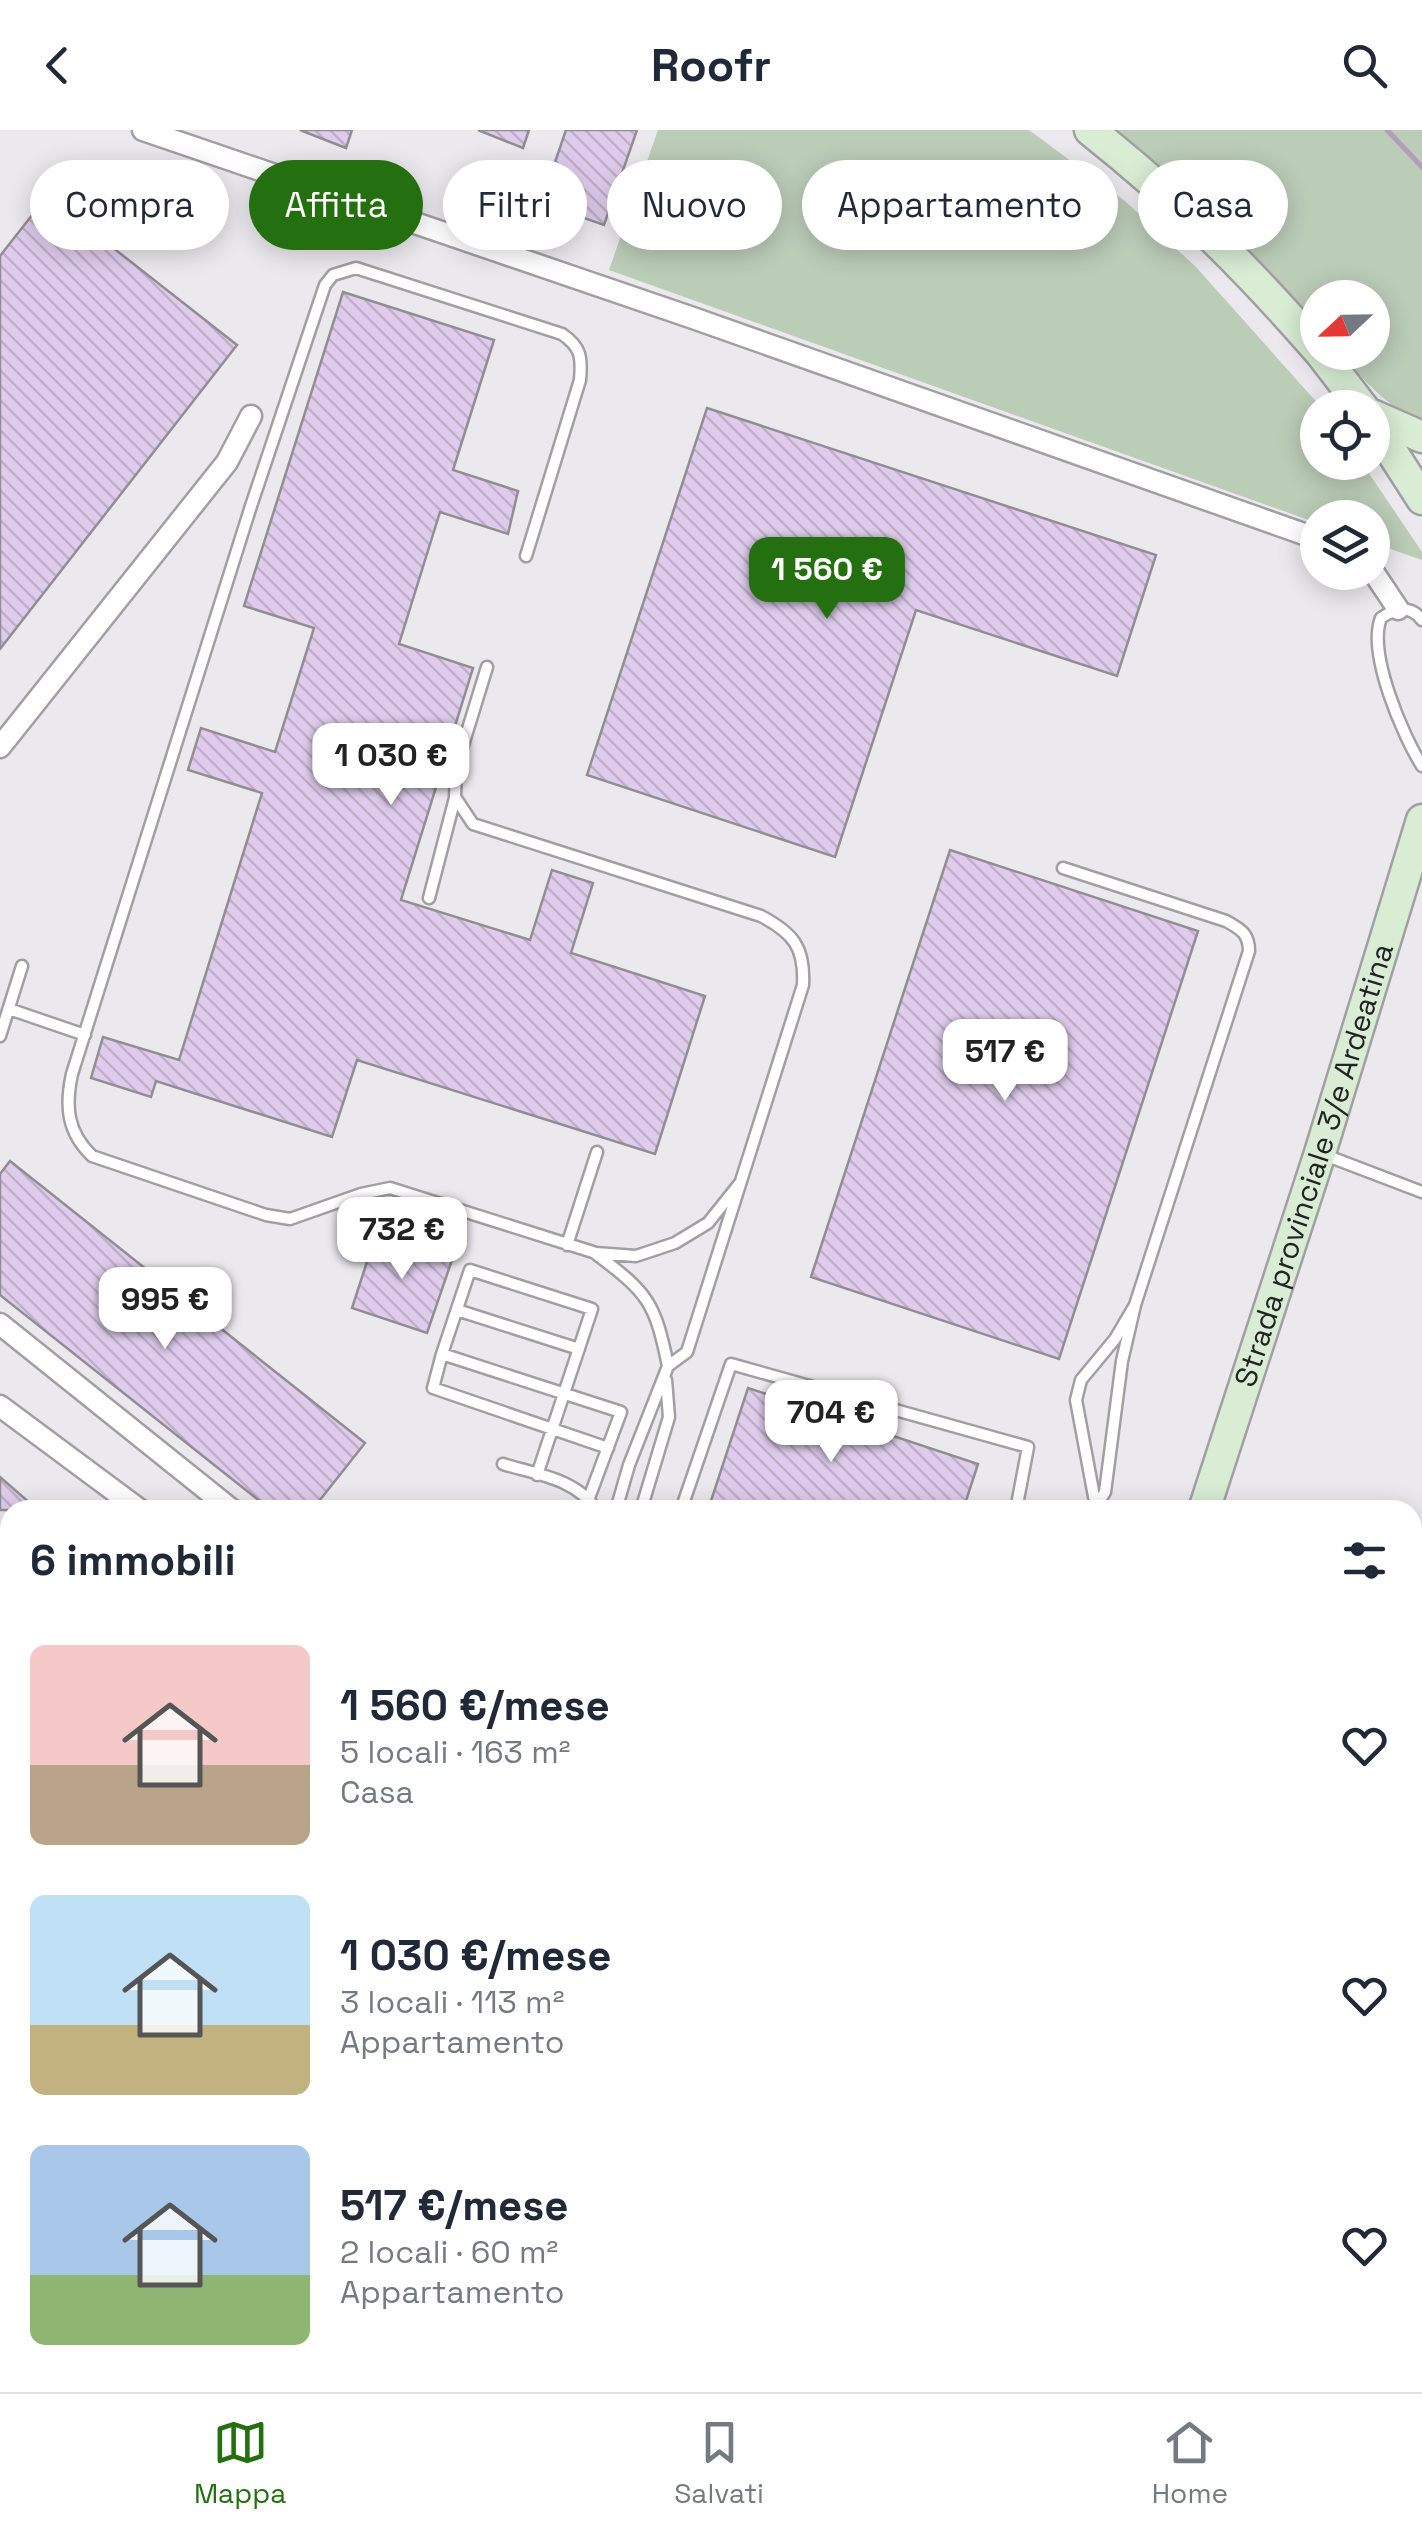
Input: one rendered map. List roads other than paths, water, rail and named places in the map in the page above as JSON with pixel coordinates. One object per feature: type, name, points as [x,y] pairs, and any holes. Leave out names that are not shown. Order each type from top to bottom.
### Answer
[{"type":"main road","points":[[1090,130],[1221,242],[1300,330]]},
{"type":"main road","points":[[1334,370],[1349,390]]},
{"type":"main road","points":[[1390,425],[1422,438]]},
{"type":"main road","points":[[1390,447],[1422,499]]},
{"type":"main road","name":"Strada provinciale 3/e Ardeatina","points":[[1207,1500],[1320,1153],[1422,820]]},
{"type":"street","points":[[143,130],[1300,533]]},
{"type":"street","points":[[0,747],[227,462],[251,416]]},
{"type":"street","points":[[1385,590],[1398,609]]},
{"type":"street","points":[[0,1324],[220,1500]]},
{"type":"street","points":[[0,1406],[127,1500]]},
{"type":"lane","points":[[526,556],[580,380],[581,353],[576,344],[562,334],[356,268],[334,274],[325,284],[258,488],[85,1035],[66,1099],[74,1131],[92,1156],[266,1215],[290,1219],[390,1188],[596,1254],[636,1256],[675,1243],[708,1223],[740,1183]]},
{"type":"lane","points":[[1421,766],[1389,690],[1379,651],[1378,626],[1381,618],[1398,609],[1411,611],[1422,620]]},
{"type":"lane","points":[[428,898],[450,823],[456,768],[486,668]]},
{"type":"lane","points":[[1421,766],[1422,750]]},
{"type":"lane","points":[[455,797],[472,824]]},
{"type":"lane","points":[[450,823],[472,824],[761,916],[784,928],[797,945],[804,965],[803,985],[686,1352],[667,1372],[655,1396],[619,1500]]},
{"type":"lane","points":[[1063,868],[1226,920],[1243,930],[1249,939],[1249,950],[1136,1305],[1122,1361],[1106,1492],[1100,1500]]},
{"type":"lane","points":[[0,1036],[22,966]]},
{"type":"lane","points":[[9,1008],[85,1035]]},
{"type":"lane","points":[[566,1245],[597,1152]]},
{"type":"lane","points":[[1320,1153],[1422,1192]]},
{"type":"lane","points":[[596,1254],[639,1286],[661,1330],[670,1418],[645,1500]]},
{"type":"lane","points":[[537,1475],[552,1429],[564,1393],[578,1349],[592,1310],[470,1270],[433,1388],[552,1429],[608,1448]]},
{"type":"lane","points":[[1094,1500],[1076,1400],[1082,1380],[1136,1305]]},
{"type":"lane","points":[[457,1310],[578,1349]]},
{"type":"lane","points":[[442,1354],[622,1412],[588,1498],[570,1485],[504,1464]]},
{"type":"lane","points":[[684,1500],[731,1364],[1028,1447],[1018,1500]]},
{"type":"waterway","points":[[1387,130],[1422,167]]}]
